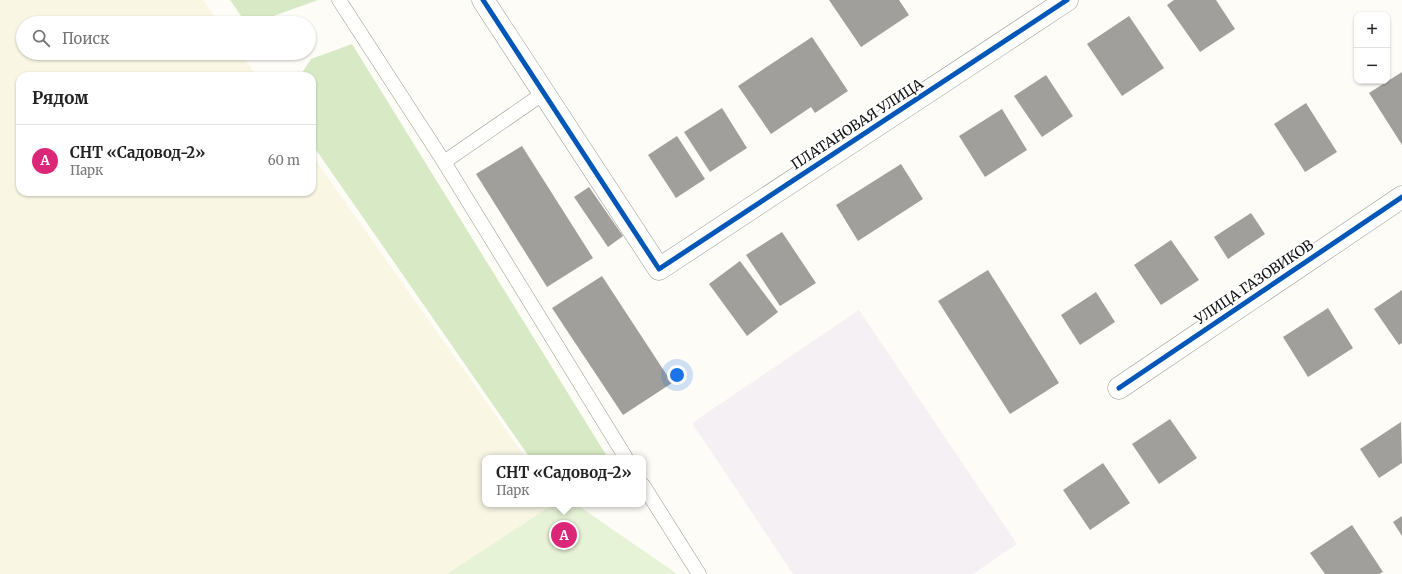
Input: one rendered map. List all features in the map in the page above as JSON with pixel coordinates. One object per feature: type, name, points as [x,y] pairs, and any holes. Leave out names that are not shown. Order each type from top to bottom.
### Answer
[{"type":"street","points":[[483,0],[544,93]]},
{"type":"street","name":"ПЛАТАНОВАЯ УЛИЦА","points":[[544,93],[659,269],[1067,0]]},
{"type":"street","name":"УЛИЦА ГАЗОВИКОВ","points":[[1119,388],[1402,197]]},
{"type":"lane","points":[[338,0],[444,162],[624,455]]},
{"type":"lane","points":[[444,162],[544,93]]},
{"type":"lane","points":[[646,490],[699,574]]},
{"type":"shaded area","points":[[0,0],[203,0],[214,16],[16,16],[16,60],[245,60],[254,72],[16,72],[16,196],[316,196],[316,161],[524,455],[482,455],[482,507],[560,507],[583,574],[0,574]]},
{"type":"shaded area","points":[[859,310],[1017,544],[973,574],[793,574],[692,423]]},
{"type":"green space","points":[[230,0],[318,0],[273,16],[241,16]]},
{"type":"green space","points":[[352,44],[606,455],[528,455],[316,150],[316,72],[303,72],[310,60],[316,60],[316,57]]},
{"type":"green space","points":[[549,507],[580,507],[677,574],[447,574]]},
{"type":"building","points":[[829,0],[899,0],[909,15],[861,47]]},
{"type":"building","points":[[1174,0],[1216,0],[1235,29],[1200,52],[1167,5]]},
{"type":"building","points":[[1129,16],[1164,68],[1122,96],[1087,44]]},
{"type":"building","points":[[812,37],[848,91],[815,113],[811,107],[771,134],[738,86]]},
{"type":"building","points":[[1402,72],[1402,145],[1369,93],[1383,84],[1390,84],[1390,80]]},
{"type":"building","points":[[1046,75],[1073,116],[1042,137],[1014,96]]},
{"type":"building","points":[[1306,103],[1337,152],[1305,172],[1274,124]]},
{"type":"building","points":[[722,108],[747,148],[710,172],[684,132]]},
{"type":"building","points":[[1002,109],[1027,150],[985,177],[959,136]]},
{"type":"building","points":[[677,136],[705,179],[676,198],[648,155]]},
{"type":"building","points":[[522,146],[593,258],[547,287],[476,174]]},
{"type":"building","points":[[901,164],[923,199],[858,241],[836,205]]},
{"type":"building","points":[[589,187],[623,236],[608,247],[574,197]]},
{"type":"building","points":[[1251,213],[1265,234],[1228,259],[1214,237]]},
{"type":"building","points":[[782,232],[816,283],[780,306],[746,255]]},
{"type":"building","points":[[1171,240],[1199,280],[1161,305],[1134,265]]},
{"type":"building","points":[[740,261],[778,312],[747,336],[709,284]]},
{"type":"building","points":[[988,270],[1059,383],[1010,414],[938,301]]},
{"type":"building","points":[[602,276],[672,383],[623,415],[552,308]]},
{"type":"building","points":[[1402,290],[1402,343],[1399,345],[1374,309]]},
{"type":"building","points":[[1096,292],[1115,322],[1080,345],[1061,315]]},
{"type":"building","points":[[1328,308],[1353,348],[1308,377],[1283,337]]},
{"type":"building","points":[[1170,419],[1197,458],[1159,484],[1132,444]]},
{"type":"building","points":[[1401,422],[1402,463],[1379,478],[1360,449]]},
{"type":"building","points":[[1103,463],[1130,503],[1090,530],[1063,490]]},
{"type":"building","points":[[1402,516],[1402,536],[1393,522]]},
{"type":"building","points":[[1352,525],[1383,572],[1379,574],[1325,574],[1310,553]]},
{"type":"cycle path","points":[[483,0],[659,269],[1067,0]]},
{"type":"cycle path","points":[[1119,388],[1402,197]]},
{"type":"place","name":"СНТ «Садовод-2»","points":[[564,535]]}]
